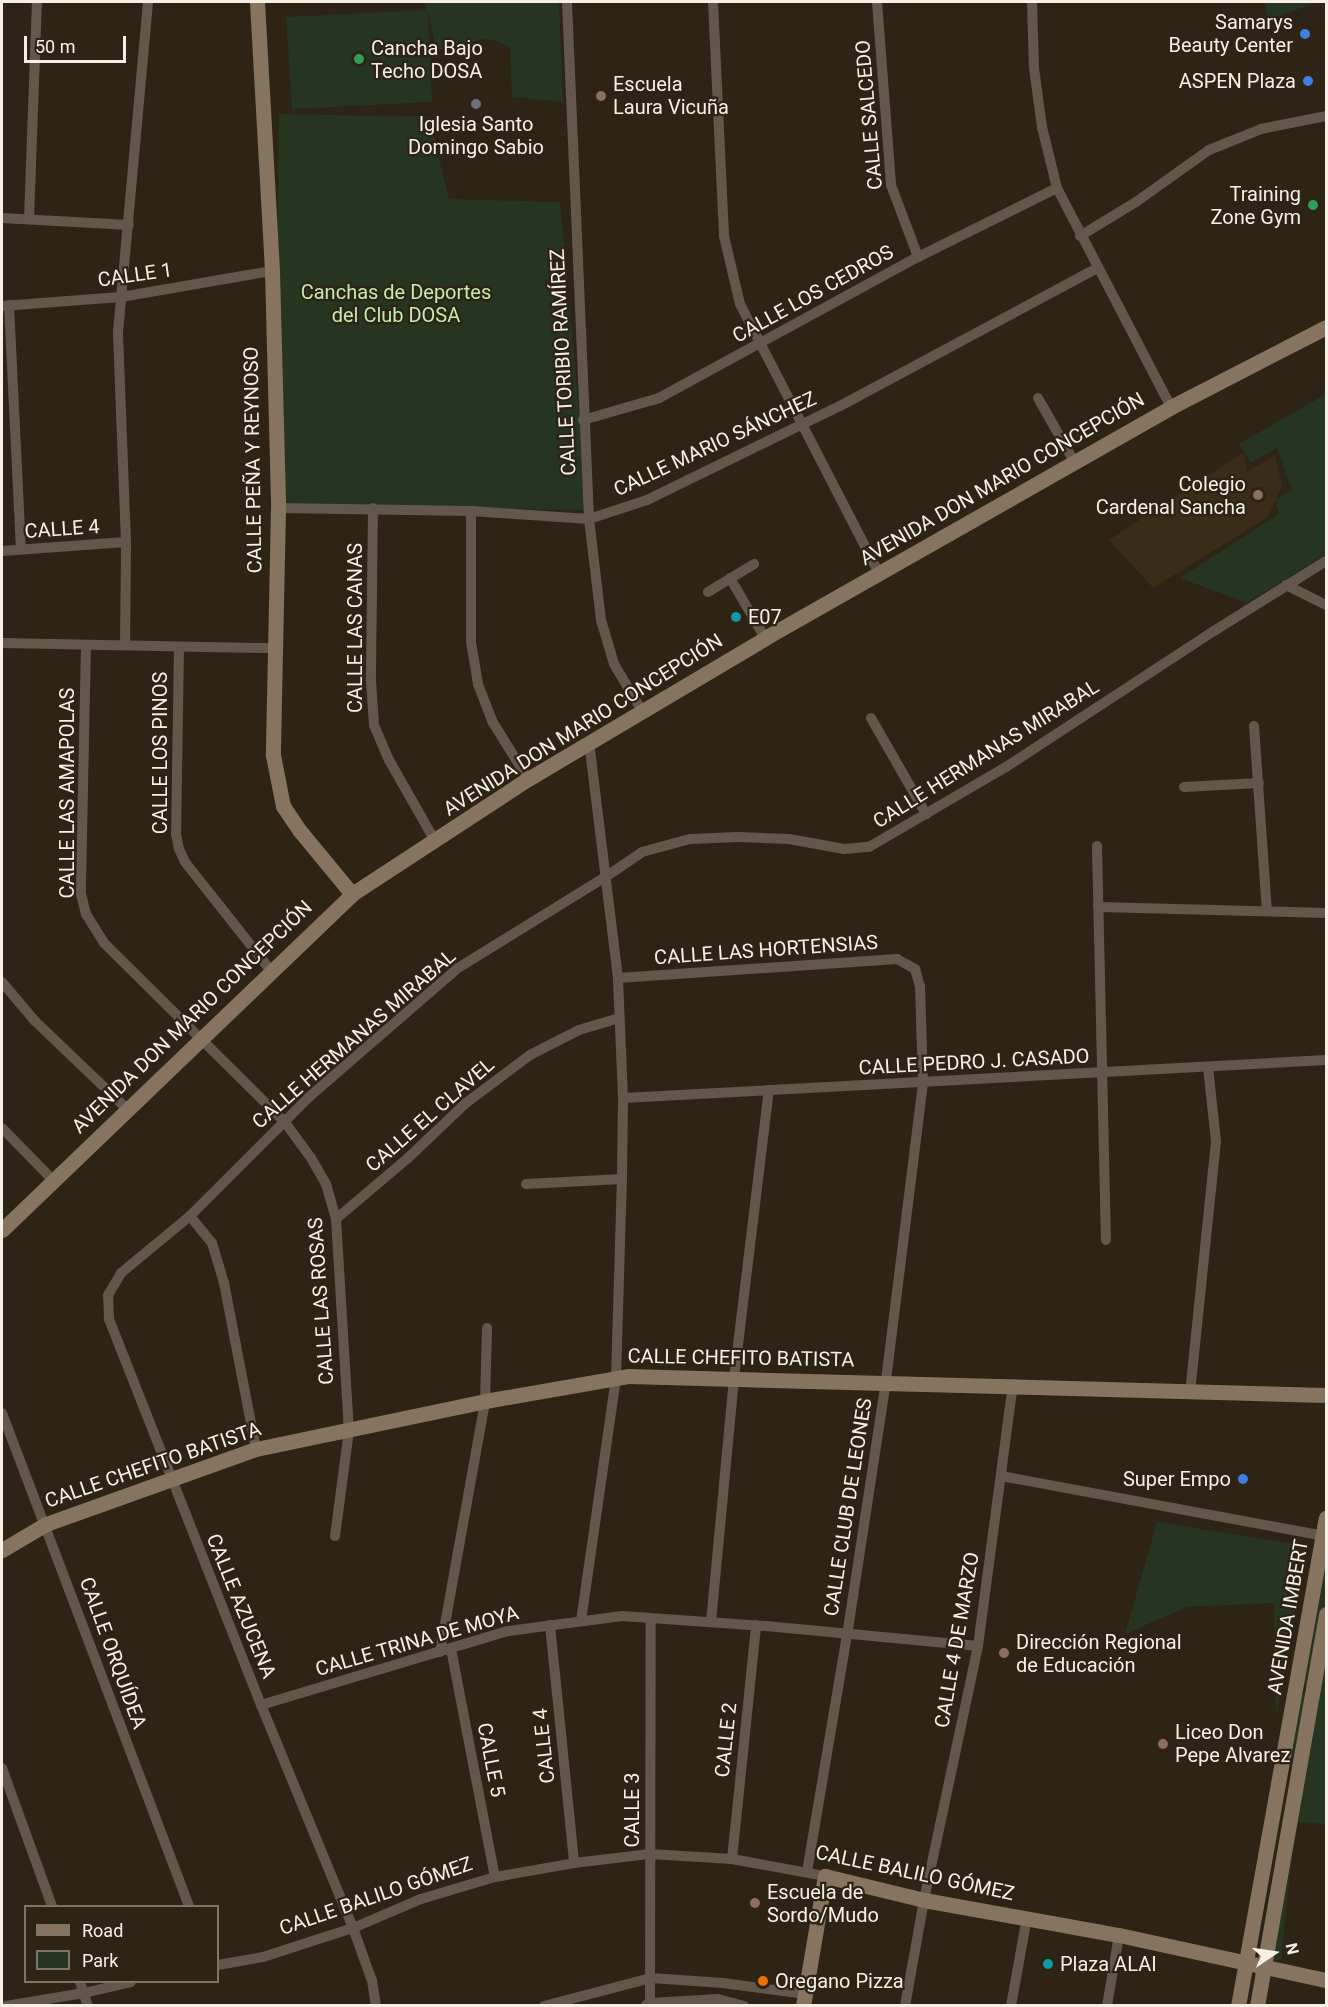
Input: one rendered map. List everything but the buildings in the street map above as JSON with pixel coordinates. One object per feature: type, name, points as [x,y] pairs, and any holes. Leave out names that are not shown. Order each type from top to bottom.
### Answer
[{"type":"street","points":[[29,219],[37,2]]},
{"type":"street","points":[[125,645],[126,542],[118,332],[148,2]]},
{"type":"street","name":"CALLE PEÑA Y REYNOSO","points":[[257,2],[272,271],[278,508],[273,754],[283,806],[300,831],[351,894]]},
{"type":"street","name":"CALLE TORIBIO RAMÍREZ","points":[[567,2],[589,519],[601,620],[614,664],[642,711]]},
{"type":"street","points":[[713,2],[724,236],[740,304],[879,573]]},
{"type":"street","name":"CALLE SALCEDO","points":[[878,2],[891,185],[918,257]]},
{"type":"street","points":[[1032,2],[1034,68],[1041,118],[1057,188],[1171,407]]},
{"type":"street","points":[[1080,236],[1136,202],[1209,150],[1261,129],[1326,116]]},
{"type":"street","name":"CALLE LOS CEDROS","points":[[583,420],[659,398],[918,257],[1057,188]]},
{"type":"street","points":[[2,218],[129,225]]},
{"type":"street","name":"CALLE MARIO SÁNCHEZ","points":[[278,508],[471,511],[589,519],[647,500],[802,424],[1097,268]]},
{"type":"street","name":"CALLE 1","points":[[5,305],[121,297],[272,271]]},
{"type":"street","points":[[5,305],[21,550]]},
{"type":"street","name":"AVENIDA DON MARIO CONCEPCIÓN","points":[[2,1230],[126,1108],[200,1041],[351,894],[528,779],[765,638],[1171,407],[1326,327]]},
{"type":"street","points":[[1038,398],[1075,463]]},
{"type":"street","name":"CALLE LAS CANAS","points":[[372,508],[371,681],[374,725],[389,760],[435,841]]},
{"type":"street","points":[[471,511],[471,642],[478,684],[492,721],[528,779]]},
{"type":"street","name":"CALLE 4","points":[[2,551],[126,542]]},
{"type":"street","name":"CALLE HERMANAS MIRABAL","points":[[108,1295],[121,1273],[190,1216],[284,1121],[458,968],[642,852],[690,839],[738,837],[789,839],[844,849],[869,847],[1006,767],[1326,561]]},
{"type":"street","points":[[708,592],[754,564]]},
{"type":"street","points":[[730,578],[765,638]]},
{"type":"street","points":[[1286,585],[1326,605]]},
{"type":"street","points":[[2,643],[274,648]]},
{"type":"street","name":"CALLE LAS AMAPOLAS","points":[[86,645],[81,894],[86,914],[104,943],[200,1041]]},
{"type":"street","name":"CALLE LOS PINOS","points":[[179,647],[176,834],[178,849],[185,862],[271,971]]},
{"type":"street","points":[[871,718],[926,814]]},
{"type":"street","points":[[1254,726],[1267,910]]},
{"type":"street","points":[[581,1621],[616,1378],[623,1098],[618,978],[589,743]]},
{"type":"street","points":[[1184,787],[1259,783]]},
{"type":"street","points":[[1096,846],[1106,1239]]},
{"type":"street","points":[[1098,907],[1326,913]]},
{"type":"street","name":"CALLE LAS HORTENSIAS","points":[[618,978],[897,959],[915,969]]},
{"type":"street","name":"CALLE CLUB DE LEONES","points":[[807,1871],[847,1635],[886,1381],[923,1083],[920,986],[915,969]]},
{"type":"street","points":[[2,982],[35,1021],[126,1108]]},
{"type":"street","name":"CALLE EL CLAVEL","points":[[336,1218],[408,1158],[466,1103],[530,1055],[579,1030],[619,1018]]},
{"type":"street","name":"CALLE LAS ROSAS","points":[[200,1041],[284,1121],[311,1158],[326,1184],[336,1218],[349,1430],[335,1536]]},
{"type":"street","name":"CALLE PEDRO J. CASADO","points":[[623,1098],[1102,1074],[1326,1060]]},
{"type":"street","points":[[1190,1393],[1216,1141],[1208,1067]]},
{"type":"street","points":[[711,1622],[734,1378],[769,1090]]},
{"type":"street","points":[[2,1128],[52,1180]]},
{"type":"street","points":[[526,1184],[622,1179]]},
{"type":"street","points":[[190,1216],[212,1244],[224,1283],[256,1449]]},
{"type":"street","name":"CALLE AZUCENA","points":[[108,1295],[109,1319],[261,1705],[353,1928]]},
{"type":"street","points":[[445,1650],[485,1401],[487,1328]]},
{"type":"street","name":"CALLE CHEFITO BATISTA","points":[[2,1550],[46,1524],[256,1449],[485,1401],[628,1376],[1013,1384],[1190,1393],[1326,1395]]},
{"type":"street","name":"CALLE 4 DE MARZO","points":[[905,2006],[924,1900],[978,1646],[1013,1384]]},
{"type":"street","name":"CALLE ORQUÍDEA","points":[[2,1413],[189,1905]]},
{"type":"street","points":[[1001,1476],[1325,1536]]},
{"type":"street","name":"AVENIDA IMBERT","points":[[1238,2006],[1325,1536],[1326,1518]]},
{"type":"street","name":"AVENIDA IMBERT","points":[[1257,2006],[1326,1614]]},
{"type":"street","name":"CALLE TRINA DE MOYA","points":[[261,1705],[508,1631],[622,1616],[756,1625],[978,1646]]},
{"type":"street","name":"CALLE 3","points":[[648,2004],[651,1978],[651,1618]]},
{"type":"street","name":"CALLE 4","points":[[550,1625],[574,1863]]},
{"type":"street","name":"CALLE 2","points":[[732,1859],[756,1625]]},
{"type":"street","name":"CALLE 5","points":[[445,1650],[495,1876]]},
{"type":"street","points":[[1297,1688],[1313,1691]]},
{"type":"street","points":[[2,1768],[52,1905]]},
{"type":"street","name":"CALLE BALILO GÓMEZ","points":[[219,1965],[264,1957],[353,1928],[421,1899],[495,1876],[650,1854],[732,1859],[807,1871],[924,1900],[1119,1935],[1326,1980]]},
{"type":"street","points":[[544,2006],[651,1978],[723,1983],[804,2000],[825,1876]]},
{"type":"street","points":[[1011,2006],[1027,1917]]},
{"type":"street","points":[[353,1928],[372,1981],[376,2006]]},
{"type":"street","points":[[1107,2006],[1119,1935]]},
{"type":"street","points":[[80,1983],[88,2006]]},
{"type":"street","points":[[6,2006],[84,1993],[127,1983]]},
{"type":"street","points":[[648,2004],[718,1999],[744,2006]]},
{"type":"shaded area","points":[[1244,452],[1247,472],[1275,455],[1282,486],[1268,517],[1153,588],[1109,540]]},
{"type":"green space","name":"Cancha Bajo Techo DOSA","points":[[426,2],[559,2],[563,102],[512,97],[510,48],[495,40],[484,39],[437,51],[428,13],[432,102],[292,109],[286,17],[426,10]]},
{"type":"green space","points":[[1265,2],[1315,2],[1315,3],[1267,20]]},
{"type":"green space","name":"Canchas de Deportes del Club DOSA","points":[[279,114],[429,117],[449,199],[560,202],[588,510],[286,506],[275,416]]},
{"type":"green space","points":[[1326,394],[1326,554],[1247,603],[1180,578],[1279,514],[1276,500],[1292,490],[1277,448],[1251,463],[1239,444]]},
{"type":"green space","points":[[1157,1522],[1307,1546],[1276,1715],[1274,1603],[1187,1607],[1125,1634]]},
{"type":"green space","points":[[1326,1541],[1326,1597],[1309,1686],[1302,1684]]},
{"type":"green space","points":[[1326,1655],[1326,1824],[1296,1822]]},
{"type":"green space","points":[[1299,1693],[1309,1694],[1281,1961],[1271,1960]]},
{"type":"place","name":"Samarys Beauty Center","points":[[1305,34]]},
{"type":"place","name":"Cancha Bajo Techo DOSA","points":[[359,59]]},
{"type":"place","name":"ASPEN Plaza","points":[[1308,81]]},
{"type":"place","name":"Escuela Laura Vicuña","points":[[601,96]]},
{"type":"place","name":"Iglesia Santo Domingo Sabio","points":[[476,104]]},
{"type":"place","name":"Training Zone Gym","points":[[1313,205]]},
{"type":"place","name":"Colegio Cardenal Sancha","points":[[1258,495]]},
{"type":"place","name":"E07","points":[[736,617]]},
{"type":"place","name":"Super Empo","points":[[1243,1479]]},
{"type":"place","name":"Dirección Regional de Educación","points":[[1004,1653]]},
{"type":"place","name":"Liceo Don Pepe Alvarez","points":[[1163,1744]]},
{"type":"place","name":"Escuela de Sordo/Mudo","points":[[755,1903]]},
{"type":"place","name":"Plaza ALAI","points":[[1048,1964]]},
{"type":"place","name":"Oregano Pizza","points":[[763,1981]]}]
